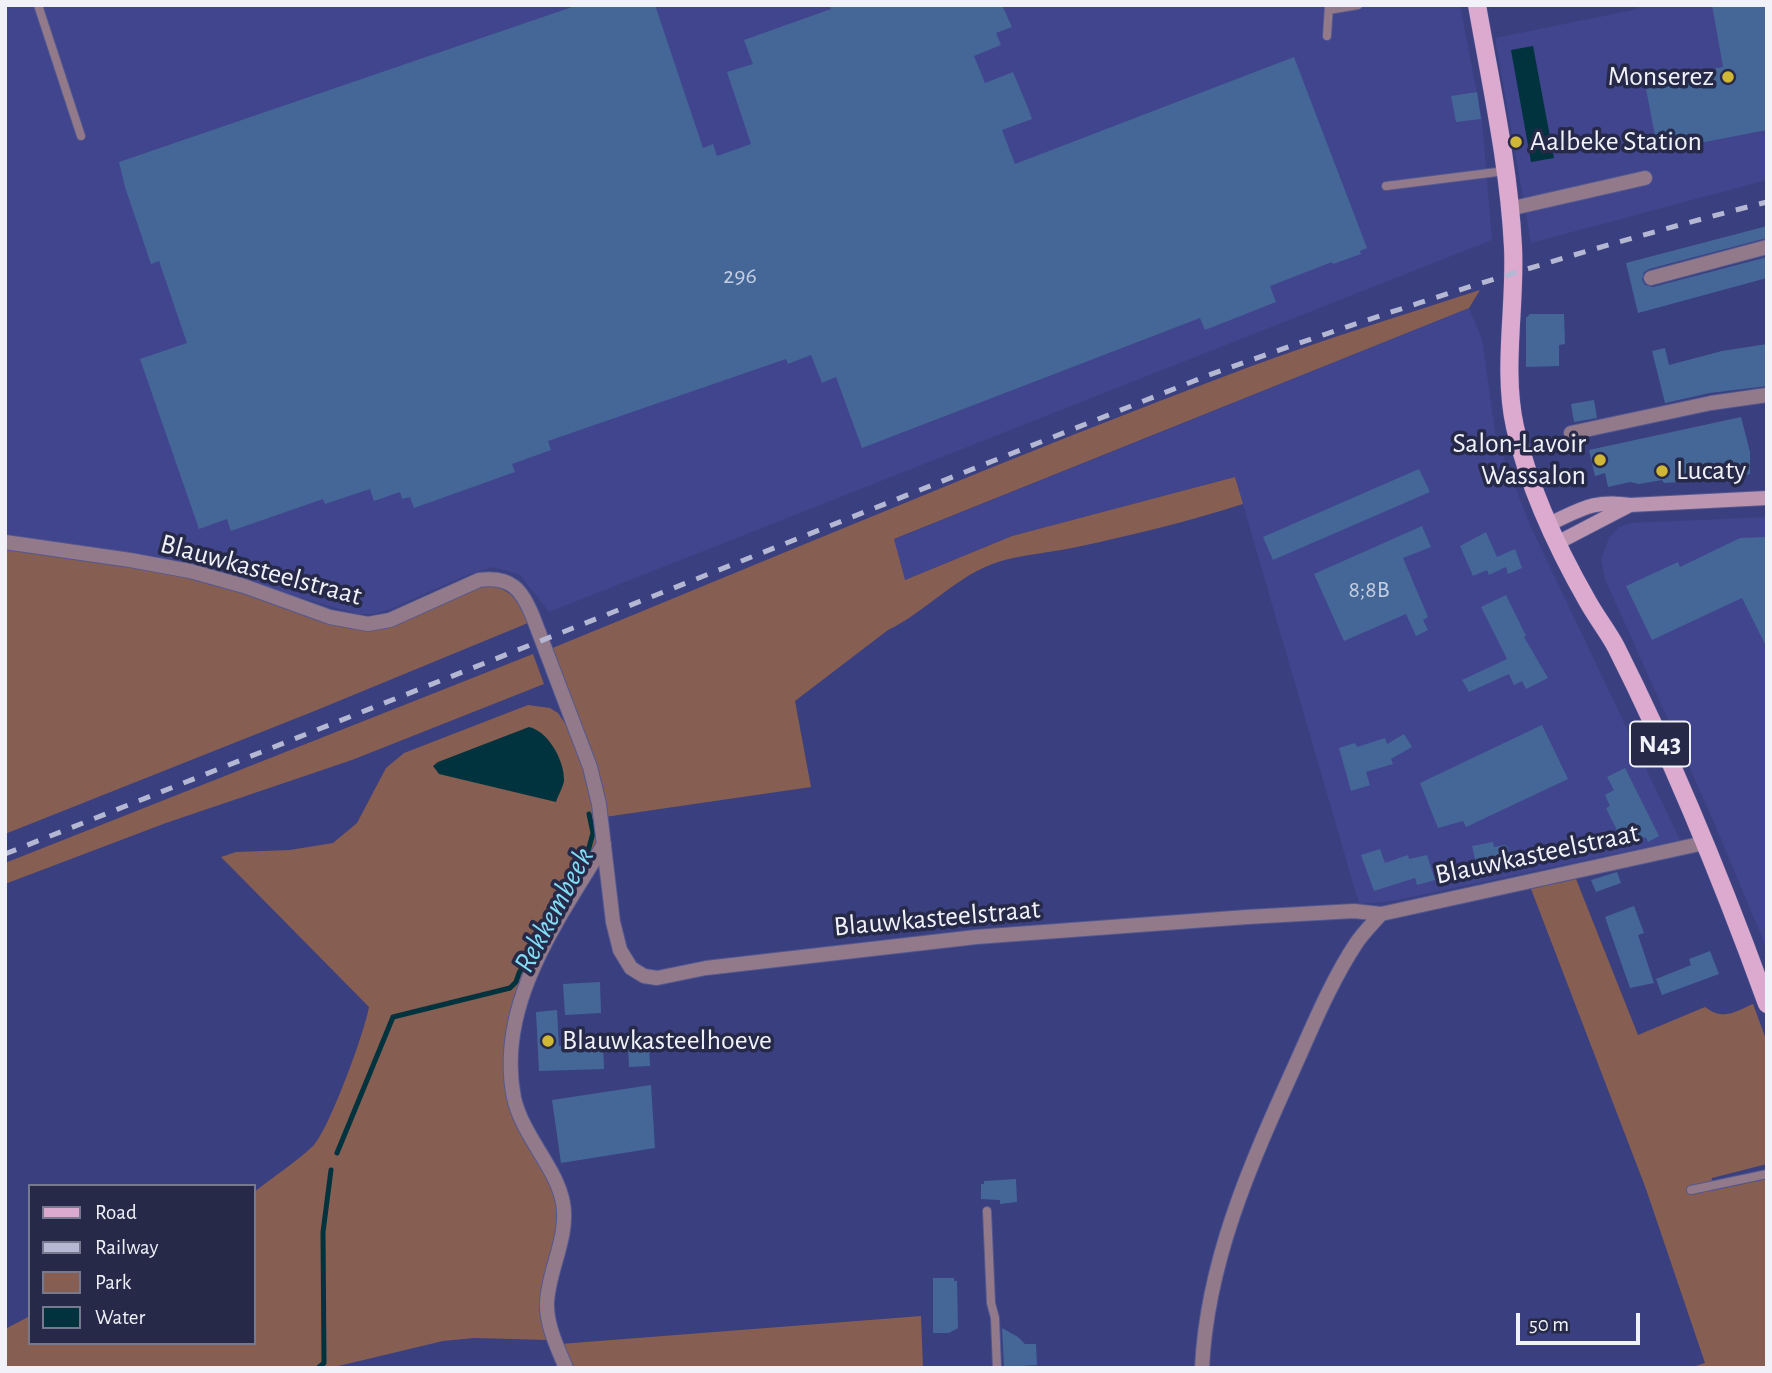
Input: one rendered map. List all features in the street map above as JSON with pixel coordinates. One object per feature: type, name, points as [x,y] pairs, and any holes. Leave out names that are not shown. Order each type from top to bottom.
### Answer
[{"type":"main road","name":"N43","points":[[1477,5],[1509,209],[1514,272],[1511,404],[1522,450],[1549,524],[1589,605],[1615,645],[1704,843],[1767,1004]]},
{"type":"main road","points":[[1549,524],[1594,504],[1610,502],[1630,505],[1767,498]]},
{"type":"main road","points":[[1558,542],[1630,505]]},
{"type":"street","points":[[1509,209],[1645,178]]},
{"type":"street","points":[[1651,278],[1767,247]]},
{"type":"street","points":[[1571,433],[1711,403],[1767,395]]},
{"type":"street","name":"Blauwkasteelstraat","points":[[5,542],[190,571],[244,586],[330,617],[368,624],[390,620],[479,580],[492,579],[511,584],[524,597],[530,609],[590,767],[599,804],[613,922],[620,950],[631,968],[644,976],[657,978],[706,968],[976,937],[1247,917],[1354,911],[1381,914],[1704,843]]},
{"type":"street","points":[[566,1368],[555,1341],[547,1304],[565,1227],[563,1203],[560,1190],[526,1132],[514,1097],[513,1039],[520,1002],[530,973],[604,844]]},
{"type":"street","points":[[1202,1368],[1210,1296],[1235,1208],[1278,1104],[1331,989],[1357,942],[1381,914]]},
{"type":"lane","points":[[38,5],[81,136]]},
{"type":"lane","points":[[1327,36],[1329,8],[1358,5]]},
{"type":"lane","points":[[1386,186],[1505,171]]},
{"type":"lane","points":[[1691,1190],[1767,1174]]},
{"type":"lane","points":[[988,1211],[991,1303],[995,1318],[997,1368]]},
{"type":"shaded area","points":[[5,5],[1460,5],[1482,119],[1492,240],[549,612],[520,575],[493,567],[467,575],[393,608],[375,614],[357,614],[193,566],[5,535]]},
{"type":"shaded area","points":[[1638,5],[1767,5],[1767,180],[1531,243],[1495,38],[1638,9]]},
{"type":"shaded area","points":[[1469,308],[1482,339],[1496,438],[1531,527],[1680,840],[1393,901],[1359,904],[1235,477],[1012,536],[904,580],[893,540]]},
{"type":"shaded area","points":[[1767,517],[1767,949],[1712,818],[1605,579],[1601,559],[1609,538],[1619,527],[1631,523]]},
{"type":"green space","points":[[1480,290],[1469,308],[894,539],[905,580],[1012,536],[1235,477],[1243,504],[1136,534],[998,562],[955,584],[888,630],[795,701],[811,787],[605,817],[550,649],[1161,400],[1306,347]]},
{"type":"green space","points":[[9,535],[193,566],[207,584],[250,593],[368,627],[490,583],[515,598],[528,623],[5,834],[5,539]]},
{"type":"green space","points":[[533,654],[544,684],[352,760],[166,823],[5,884],[5,863]]},
{"type":"green space","points":[[528,705],[550,708],[558,713],[569,729],[590,783],[599,840],[518,988],[510,1022],[510,1104],[516,1124],[545,1171],[560,1209],[548,1340],[474,1338],[443,1341],[330,1368],[5,1368],[5,1329],[28,1317],[28,1345],[256,1345],[256,1190],[306,1152],[320,1136],[346,1080],[369,1007],[221,857],[236,852],[290,850],[333,843],[357,823],[386,768],[404,753]]},
{"type":"green space","points":[[1576,879],[1638,1035],[1705,1007],[1724,1014],[1753,1004],[1767,1042],[1767,1164],[1712,1178],[1710,1191],[1767,1179],[1767,1368],[1689,1368],[1705,1363],[1646,1189],[1531,889]]},
{"type":"green space","points":[[921,1316],[923,1368],[569,1368],[560,1344]]},
{"type":"water","points":[[1533,46],[1554,158],[1531,162],[1511,50]]},
{"type":"water","points":[[529,727],[543,734],[562,765],[564,781],[556,802],[439,774],[433,766],[438,762]]},
{"type":"building","points":[[578,5],[655,5],[703,148],[713,144],[717,156],[751,144],[727,72],[753,64],[744,40],[831,9],[829,5],[1002,5],[1012,27],[996,33],[1001,45],[974,56],[985,83],[1013,72],[1028,108],[1032,119],[1002,130],[1015,164],[1294,57],[1367,248],[1360,251],[1361,254],[1270,286],[1276,302],[1205,330],[1200,318],[862,448],[836,377],[822,383],[811,355],[788,364],[786,359],[548,441],[551,450],[512,464],[515,472],[414,508],[410,497],[402,499],[400,492],[374,501],[370,489],[325,504],[323,499],[231,531],[227,519],[199,529],[140,359],[187,343],[159,261],[151,264],[119,162]]},
{"type":"building","name":"Monserez","points":[[1712,5],[1767,5],[1767,130],[1658,151],[1646,89],[1690,80],[1689,73],[1723,67]]},
{"type":"building","points":[[1477,92],[1481,119],[1456,122],[1451,96]]},
{"type":"building","points":[[1767,226],[1767,238],[1649,269],[1644,272],[1642,280],[1645,285],[1653,287],[1767,257],[1767,278],[1638,313],[1626,263]]},
{"type":"building","points":[[1530,314],[1564,314],[1565,344],[1559,345],[1559,366],[1526,367],[1526,318]]},
{"type":"building","points":[[1767,344],[1767,386],[1710,393],[1665,403],[1652,351],[1665,348],[1669,365],[1722,351]]},
{"type":"building","points":[[1594,400],[1597,418],[1574,422],[1571,404]]},
{"type":"building","points":[[1741,417],[1750,452],[1750,474],[1723,479],[1664,483],[1662,480],[1639,484],[1630,482],[1608,487],[1605,473],[1595,476],[1589,450]]},
{"type":"building","points":[[1419,469],[1430,492],[1273,560],[1263,537]]},
{"type":"building","points":[[1422,526],[1431,547],[1403,558],[1428,617],[1423,620],[1428,630],[1416,636],[1406,614],[1344,641],[1314,574]]},
{"type":"building","points":[[1486,532],[1497,557],[1515,549],[1522,568],[1508,574],[1506,567],[1489,575],[1487,570],[1473,576],[1460,546]]},
{"type":"building","points":[[1767,537],[1767,648],[1742,598],[1652,640],[1626,586],[1678,562],[1680,567],[1740,538]]},
{"type":"building","points":[[1506,595],[1526,636],[1524,637],[1548,678],[1526,689],[1522,681],[1514,685],[1509,674],[1469,692],[1462,680],[1507,659],[1481,607]]},
{"type":"building","points":[[1542,725],[1568,779],[1466,827],[1463,821],[1438,828],[1420,783]]},
{"type":"building","points":[[1404,734],[1412,747],[1391,759],[1393,764],[1366,772],[1370,785],[1351,791],[1339,748],[1355,743],[1357,747],[1385,738],[1387,744]]},
{"type":"building","points":[[1625,768],[1659,836],[1648,842],[1646,837],[1625,847],[1606,808],[1610,806],[1605,795],[1614,790],[1607,777]]},
{"type":"building","points":[[1493,842],[1494,847],[1508,847],[1510,866],[1490,869],[1489,861],[1476,863],[1472,846]]},
{"type":"building","points":[[1380,849],[1385,863],[1408,855],[1409,859],[1427,855],[1435,880],[1417,885],[1415,878],[1374,891],[1361,855]]},
{"type":"building","points":[[1617,872],[1621,883],[1596,892],[1591,880]]},
{"type":"building","points":[[1634,906],[1644,933],[1638,935],[1654,983],[1630,988],[1605,917]]},
{"type":"building","points":[[1710,951],[1719,974],[1662,995],[1656,979],[1691,965],[1689,959]]},
{"type":"building","points":[[600,982],[601,1013],[565,1015],[563,984]]},
{"type":"building","points":[[557,1010],[559,1046],[603,1043],[604,1069],[539,1071],[536,1012]]},
{"type":"building","points":[[649,1044],[650,1066],[629,1067],[628,1045]]},
{"type":"building","points":[[651,1085],[655,1148],[561,1163],[552,1100]]},
{"type":"building","points":[[1016,1179],[1017,1202],[1000,1204],[1000,1200],[981,1199],[981,1184],[984,1184],[984,1181]]},
{"type":"building","points":[[933,1278],[954,1278],[954,1281],[957,1281],[958,1328],[949,1333],[933,1333]]},
{"type":"building","points":[[1002,1328],[1025,1344],[1036,1344],[1037,1365],[1004,1367]]},
{"type":"waterway","name":"Rekkembeek","points":[[337,1153],[393,1017],[510,988],[516,982],[587,855],[593,833],[589,814]]},
{"type":"waterway","name":"Rekkembeek","points":[[318,1368],[324,1363],[323,1232],[331,1170]]},
{"type":"railway","points":[[5,854],[1209,375],[1486,282],[1767,202]]},
{"type":"place","name":"Monserez","points":[[1728,77]]},
{"type":"place","name":"Aalbeke Station","points":[[1516,142]]},
{"type":"place","name":"Salon-Lavoir Wassalon","points":[[1600,460]]},
{"type":"place","name":"Lucaty","points":[[1662,471]]},
{"type":"place","name":"Blauwkasteelhoeve","points":[[548,1041]]}]
